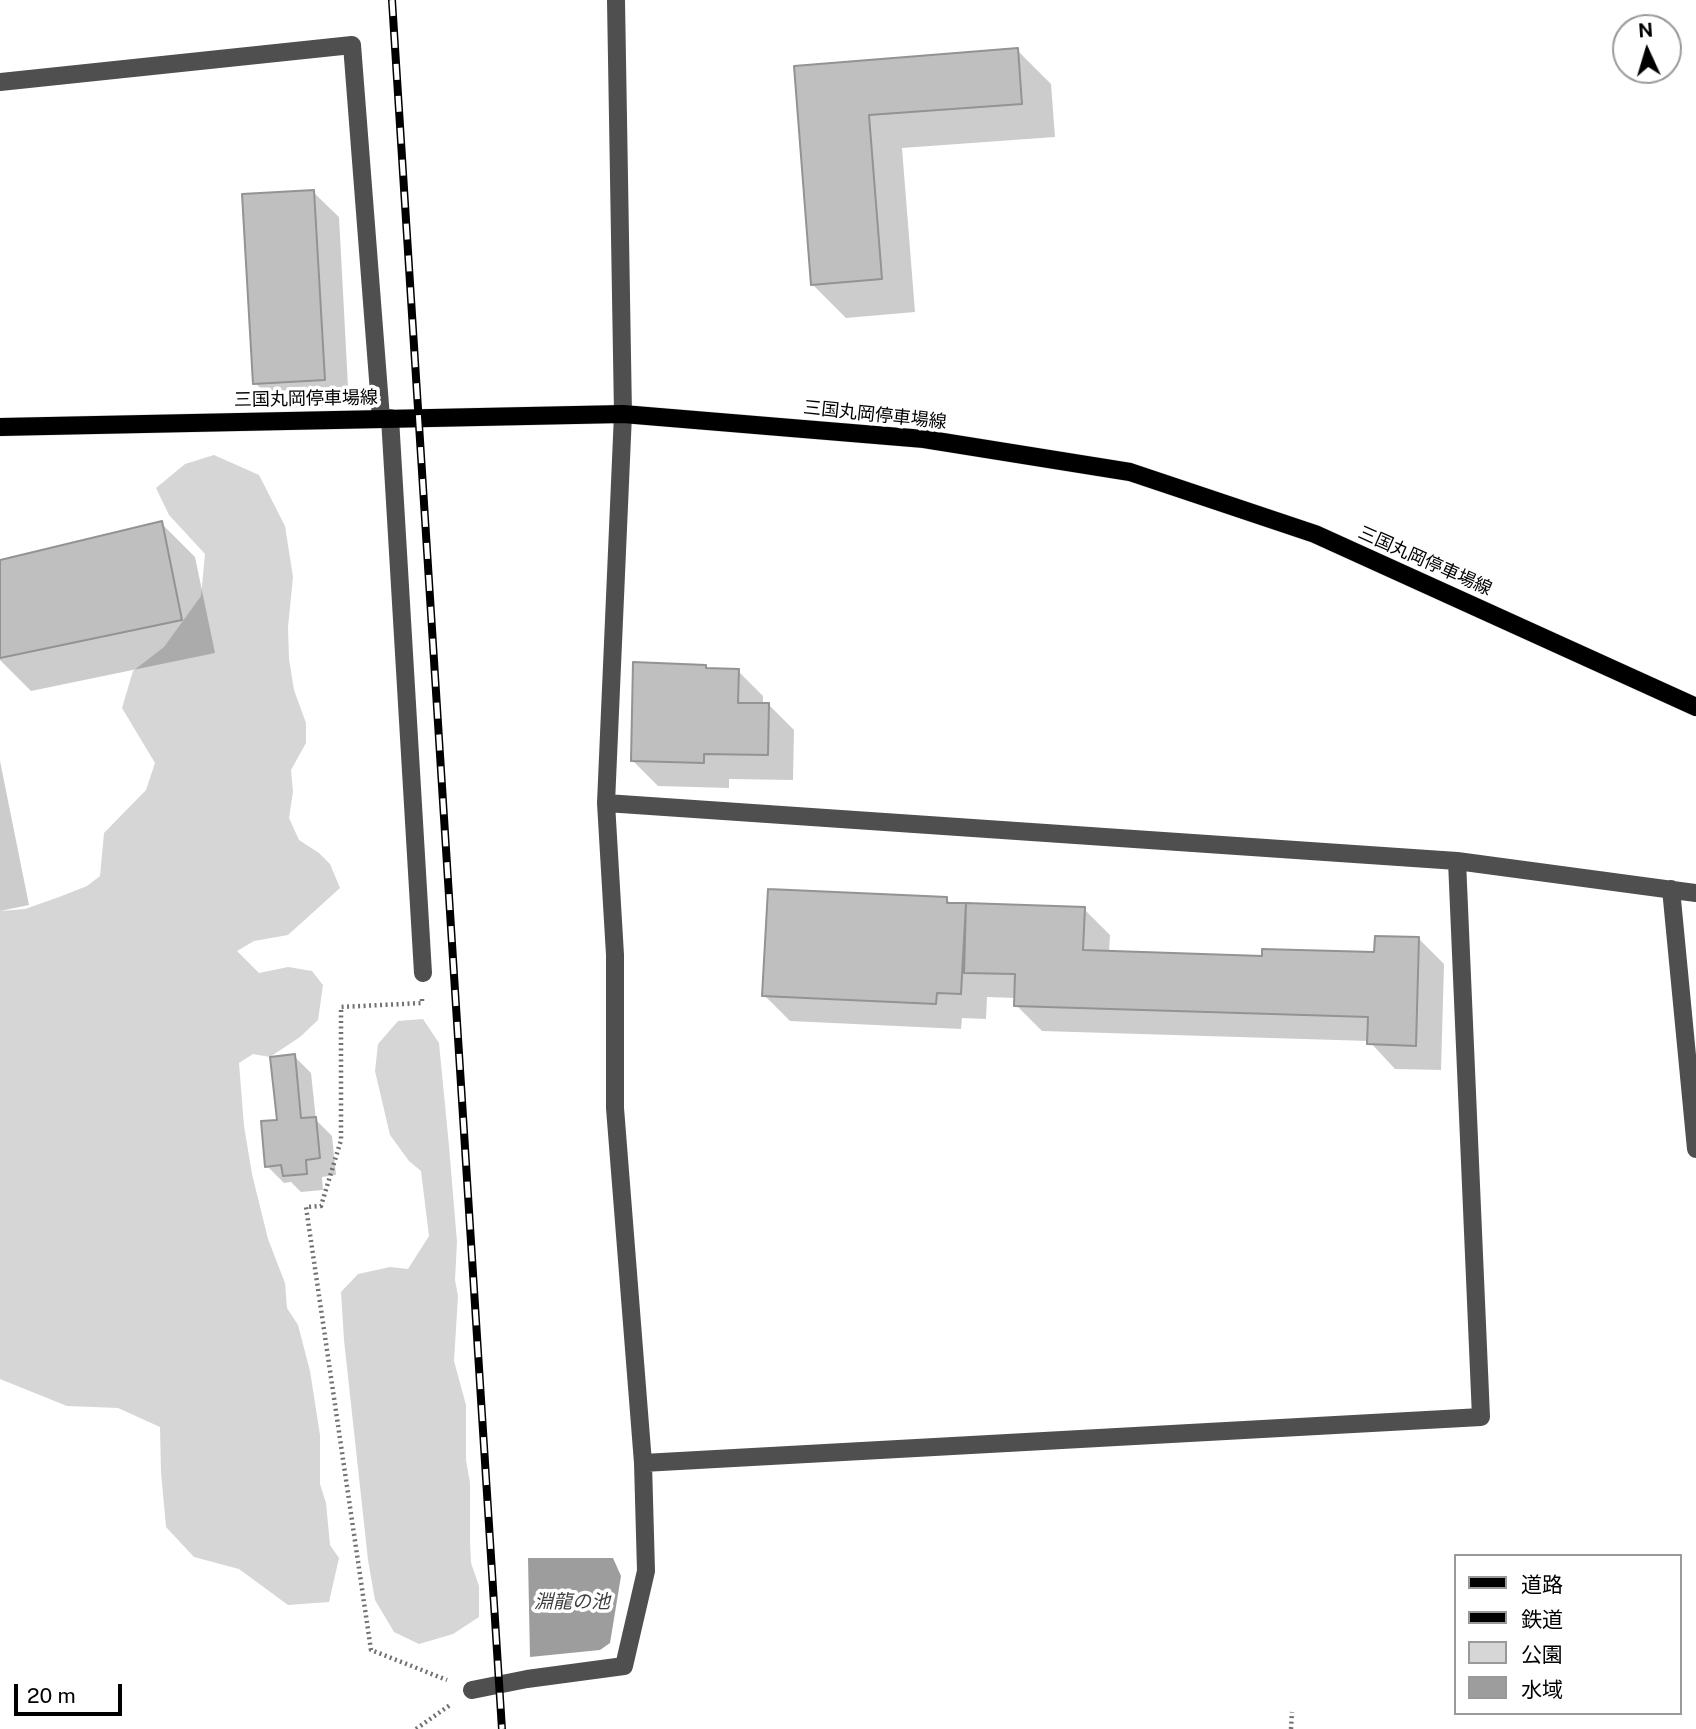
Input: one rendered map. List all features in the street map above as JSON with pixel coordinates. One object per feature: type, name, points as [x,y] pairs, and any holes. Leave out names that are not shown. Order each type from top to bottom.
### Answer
[{"type":"main road","name":"三国丸岡停車場線","points":[[0,427],[623,414],[925,439],[1130,472],[1315,534],[1696,707]]},
{"type":"street","points":[[472,1690],[527,1679],[624,1666],[646,1571],[643,1463],[615,1108],[615,955],[606,803],[623,414],[616,0]]},
{"type":"street","points":[[0,82],[352,45],[385,418],[423,973]]},
{"type":"street","points":[[606,803],[1457,861],[1696,893]]},
{"type":"street","points":[[643,1463],[1481,1417],[1457,861]]},
{"type":"street","points":[[1671,889],[1696,1149]]},
{"type":"path","points":[[423,973],[422,1003],[341,1007],[341,1140],[321,1206],[306,1207],[371,1650],[472,1690]]},
{"type":"path","points":[[416,1729],[472,1690]]},
{"type":"path","points":[[1291,1729],[1292,1712]]},
{"type":"green space","points":[[214,455],[259,475],[285,526],[293,577],[288,627],[289,659],[294,690],[306,723],[306,743],[291,770],[293,792],[289,818],[299,840],[330,864],[340,888],[288,935],[254,941],[237,951],[259,973],[288,967],[312,971],[323,985],[318,1020],[300,1037],[270,1057],[253,1054],[239,1063],[244,1126],[252,1174],[268,1239],[285,1283],[287,1308],[298,1325],[310,1371],[320,1435],[320,1484],[326,1503],[330,1545],[339,1558],[329,1602],[288,1605],[239,1569],[194,1557],[166,1527],[160,1427],[118,1408],[67,1406],[0,1379],[0,911],[25,909],[87,886],[100,876],[104,833],[146,790],[155,763],[122,708],[133,671],[164,647],[201,596],[205,554],[169,515],[156,488],[185,464]]},
{"type":"green space","points":[[423,1019],[439,1043],[449,1146],[457,1242],[455,1280],[458,1296],[454,1361],[466,1405],[471,1563],[479,1586],[479,1617],[453,1634],[419,1644],[394,1632],[375,1600],[368,1560],[341,1292],[358,1274],[390,1267],[408,1269],[429,1236],[421,1171],[409,1161],[390,1135],[375,1071],[378,1044],[398,1021]]},
{"type":"water","name":"淵龍の池","points":[[528,1558],[613,1558],[621,1576],[610,1643],[600,1650],[530,1657]]},
{"type":"building","points":[[1018,48],[1022,104],[869,115],[882,279],[811,285],[794,66]]},
{"type":"building","points":[[314,190],[325,380],[253,384],[242,194]]},
{"type":"building","points":[[162,521],[182,620],[0,658],[0,560]]},
{"type":"building","points":[[633,662],[739,669],[738,703],[769,703],[768,755],[704,754],[704,763],[631,761]]},
{"type":"building","points":[[768,889],[947,897],[947,903],[966,903],[961,994],[937,993],[936,1004],[762,996]]},
{"type":"building","points":[[966,903],[1085,907],[1083,950],[1262,956],[1262,949],[1374,952],[1375,936],[1419,937],[1416,1046],[1367,1044],[1368,1017],[1014,1006],[1015,974],[964,973]]},
{"type":"building","points":[[295,1054],[301,1118],[316,1117],[320,1158],[306,1160],[307,1174],[283,1176],[281,1165],[265,1167],[261,1121],[277,1120],[270,1057]]},
{"type":"railway","points":[[392,0],[502,1729]]}]
